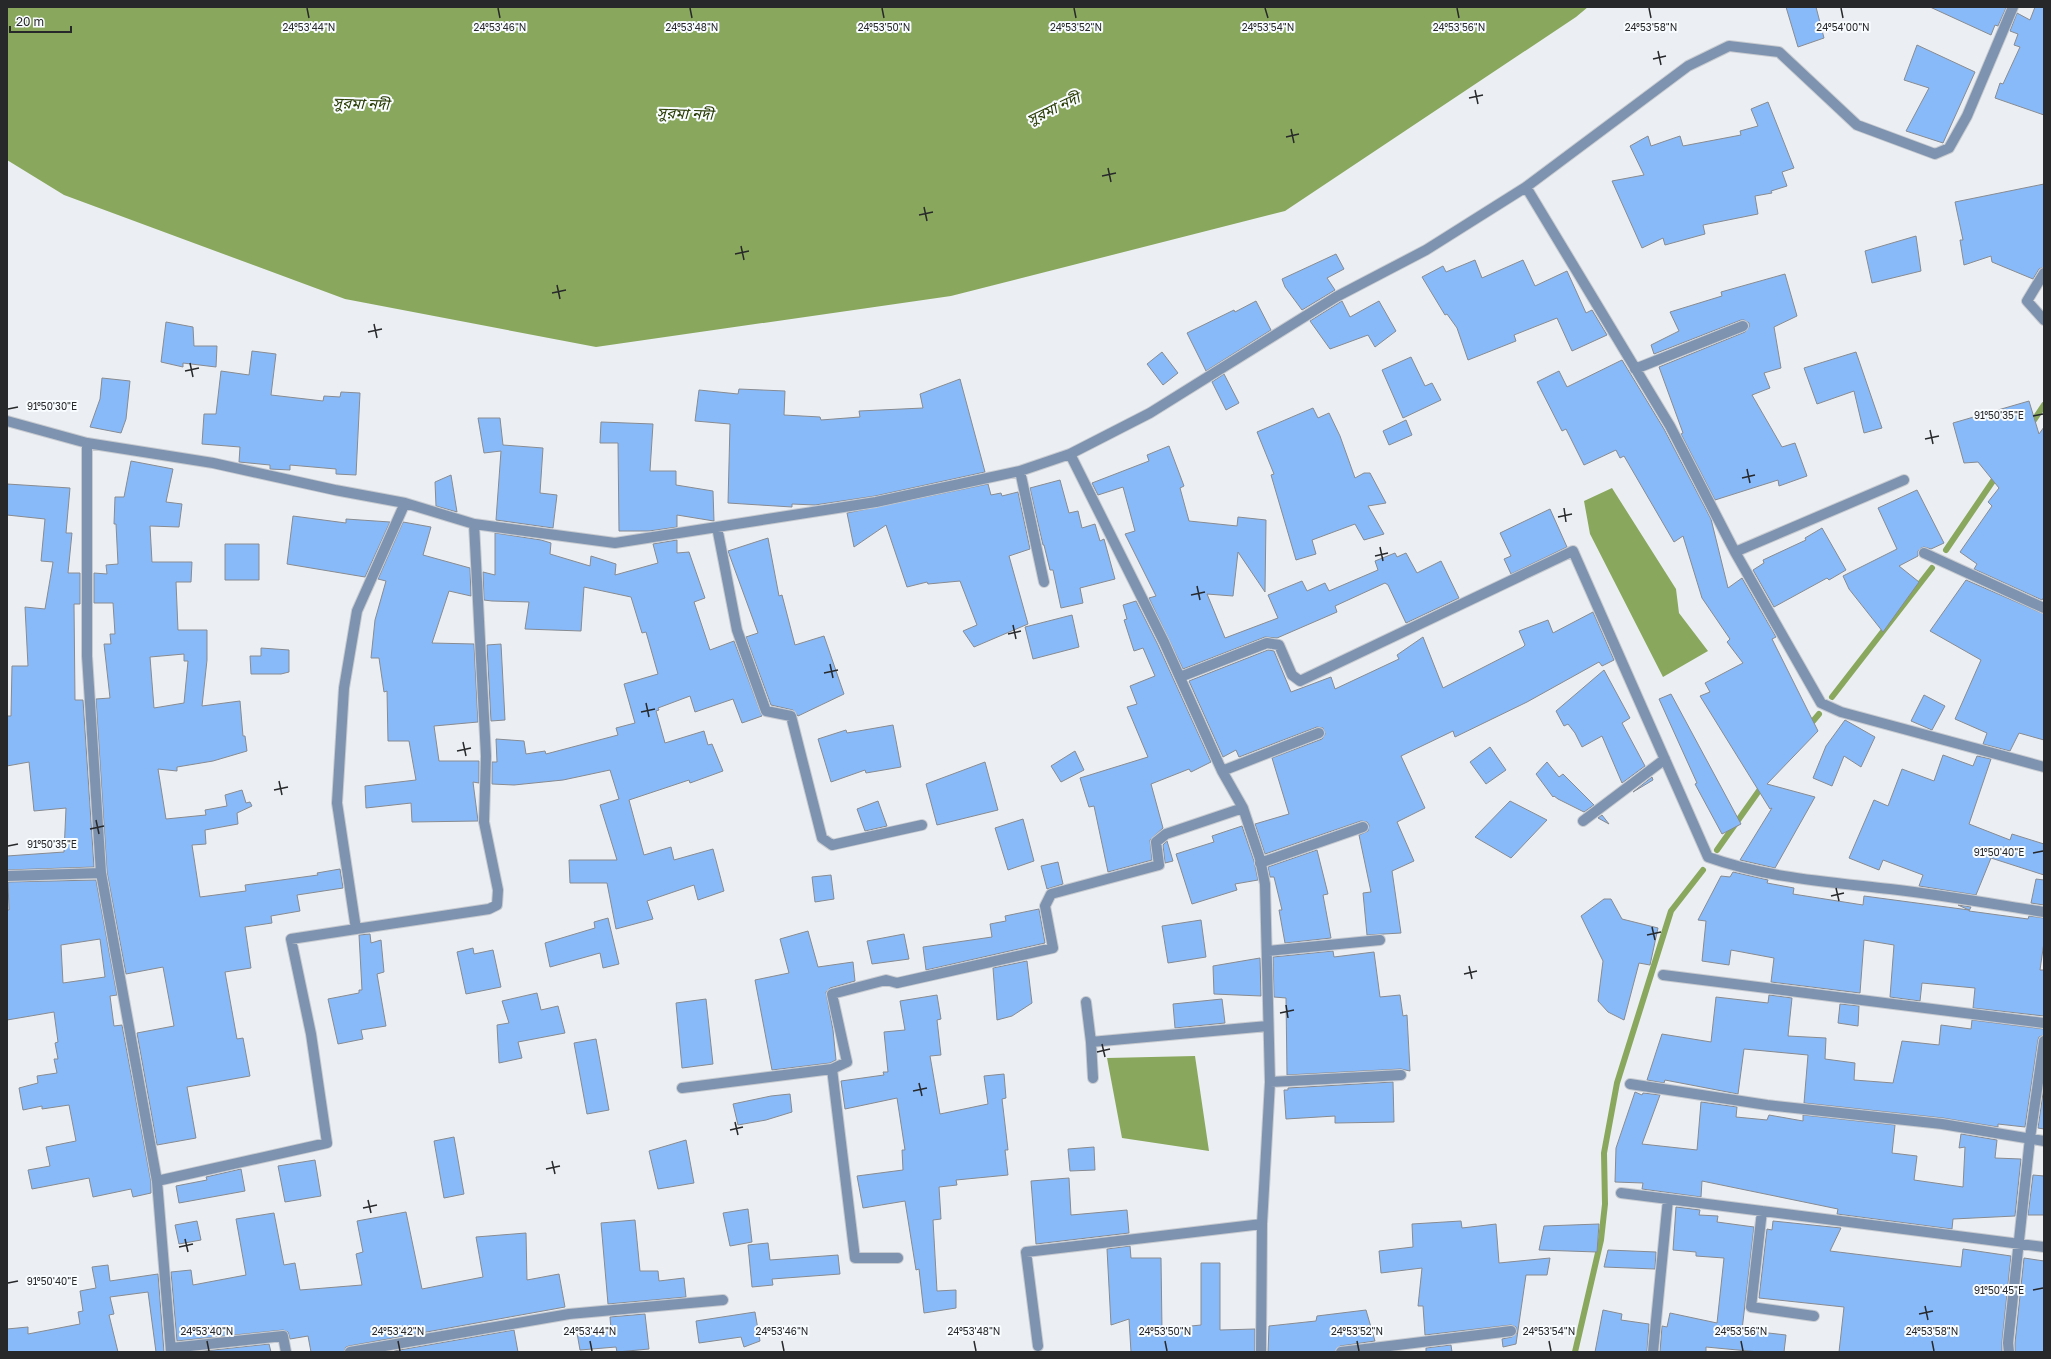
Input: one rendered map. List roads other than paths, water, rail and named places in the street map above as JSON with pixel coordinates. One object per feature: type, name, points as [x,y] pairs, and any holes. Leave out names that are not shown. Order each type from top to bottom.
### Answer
[{"type":"street","points":[[7,421],[87,443],[213,463],[335,490],[405,503],[474,524],[616,543],[876,502],[1020,471],[1070,454],[1150,413],[1317,308],[1426,250],[1526,187],[1688,66],[1729,46],[1779,52],[1857,125],[1936,154],[1949,148],[1967,116],[2013,7]]},
{"type":"street","points":[[1526,187],[1670,426],[1735,552],[1821,703],[1841,712],[2044,767]]},
{"type":"street","points":[[2044,273],[2028,300],[2044,320]]},
{"type":"street","points":[[1635,369],[1743,326]]},
{"type":"street","points":[[87,443],[87,656],[101,873],[157,1181],[171,1350],[283,1336],[286,1352]]},
{"type":"street","points":[[1070,454],[1180,677],[1222,771],[1243,808],[1265,884],[1268,951],[1270,1082],[1262,1224],[1261,1352]]},
{"type":"street","points":[[1020,471],[1044,582]]},
{"type":"street","points":[[1735,552],[1904,480]]},
{"type":"street","points":[[356,929],[337,803],[344,688],[357,611],[405,503]]},
{"type":"street","points":[[157,1181],[327,1143],[311,1034],[291,939],[489,909],[497,904],[499,897],[498,890],[484,822],[486,756],[474,524]]},
{"type":"street","points":[[717,527],[737,630],[766,711],[792,716],[822,838],[832,845],[922,825]]},
{"type":"street","points":[[1180,677],[1267,643],[1279,645],[1292,675],[1300,681],[1572,550],[1708,857],[1787,877],[1920,893],[2044,912]]},
{"type":"street","points":[[1924,553],[2044,608]]},
{"type":"street","points":[[1222,771],[1319,733]]},
{"type":"street","points":[[1583,821],[1665,759]]},
{"type":"street","points":[[682,1088],[832,1069],[847,1062],[832,994],[886,980],[898,983],[1053,948],[1045,906],[1051,894],[1159,864],[1156,842],[1166,834],[1243,808]]},
{"type":"street","points":[[1260,863],[1363,827]]},
{"type":"street","points":[[7,876],[101,873]]},
{"type":"street","points":[[1268,951],[1380,940]]},
{"type":"street","points":[[1663,975],[2044,1024]]},
{"type":"street","points":[[1086,1002],[1091,1042],[1093,1078]]},
{"type":"street","points":[[1091,1042],[1268,1026]]},
{"type":"street","points":[[2009,1352],[2008,1343],[2020,1243],[2030,1138],[2044,1041]]},
{"type":"street","points":[[832,1069],[855,1258],[898,1258]]},
{"type":"street","points":[[1270,1082],[1401,1075]]},
{"type":"street","points":[[1630,1084],[1767,1105],[1942,1124],[2044,1141]]},
{"type":"street","points":[[1621,1193],[2044,1247]]},
{"type":"street","points":[[1653,1352],[1668,1199]]},
{"type":"street","points":[[1762,1211],[1751,1307],[1814,1316]]},
{"type":"street","points":[[1038,1346],[1026,1252],[1262,1224]]},
{"type":"street","points":[[350,1352],[569,1314],[723,1300]]},
{"type":"street","points":[[1341,1352],[1510,1331]]},
{"type":"water","name":"সুরমা নদী","points":[[7,7],[1588,7],[1576,17],[1285,211],[951,296],[596,347],[345,299],[64,195],[7,160]]},
{"type":"water","points":[[1612,488],[1676,589],[1679,613],[1708,651],[1663,677],[1590,534],[1584,501]]},
{"type":"water","points":[[1195,1056],[1209,1151],[1122,1138],[1107,1058]]},
{"type":"waterway","points":[[2030,426],[2044,405]]},
{"type":"waterway","points":[[1946,550],[1997,475]]},
{"type":"waterway","points":[[1832,697],[1932,568]]},
{"type":"waterway","points":[[1808,727],[1819,714]]},
{"type":"waterway","points":[[1717,850],[1763,785]]},
{"type":"waterway","points":[[1575,1352],[1601,1240],[1605,1204],[1604,1153],[1617,1083],[1671,911],[1703,870]]}]
